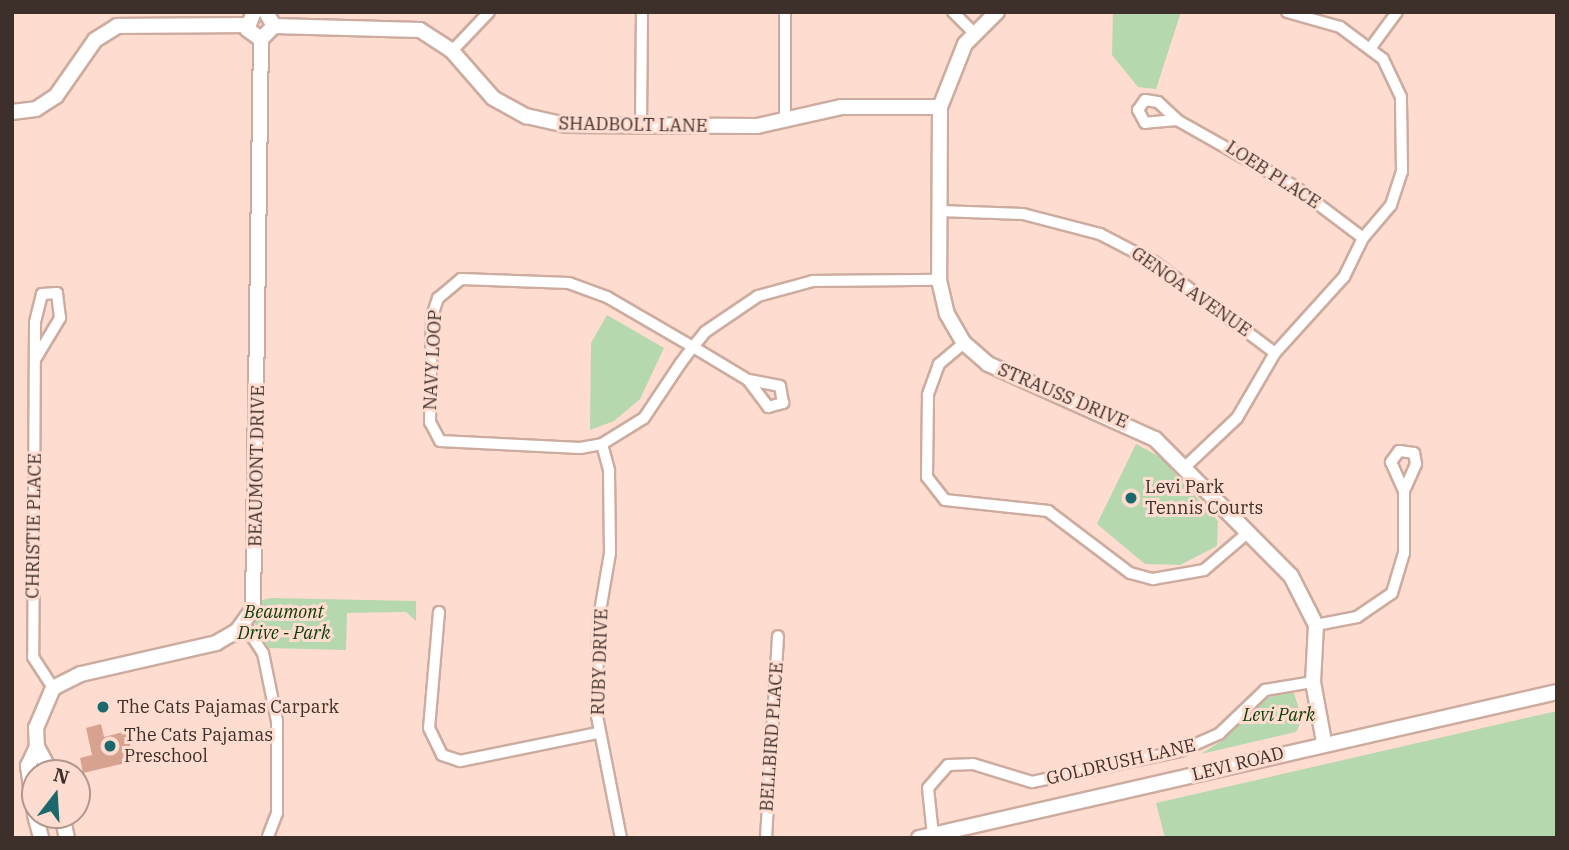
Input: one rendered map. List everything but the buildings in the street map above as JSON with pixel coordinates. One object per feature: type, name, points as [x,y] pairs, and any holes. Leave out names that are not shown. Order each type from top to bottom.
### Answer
[{"type":"street","points":[[12,112],[36,109],[56,96],[95,40],[117,26],[250,19],[261,39],[274,26],[266,12]]},
{"type":"street","points":[[452,51],[489,12]]},
{"type":"street","points":[[641,126],[642,12]]},
{"type":"street","points":[[785,12],[785,121]]},
{"type":"street","points":[[953,12],[974,33]]},
{"type":"street","name":"STRAUSS DRIVE","points":[[997,12],[974,33],[940,107],[939,280],[947,314],[964,343],[1006,374],[1142,430],[1186,466],[1245,535],[1301,587],[1316,625],[1312,682],[1324,742]]},
{"type":"street","points":[[1186,466],[1245,407],[1275,353],[1311,320],[1363,238],[1391,205],[1403,151],[1401,97],[1372,46],[1340,27],[1287,12]]},
{"type":"street","points":[[1372,46],[1397,12]]},
{"type":"street","name":"SHADBOLT LANE","points":[[274,26],[408,27],[452,51],[493,98],[526,117],[566,125],[641,126],[785,121],[843,106],[940,107]]},
{"type":"street","name":"BEAUMONT DRIVE","points":[[244,624],[255,589],[261,39]]},
{"type":"street","name":"LOEB PLACE","points":[[1177,120],[1273,171],[1363,238]]},
{"type":"street","name":"GENOA AVENUE","points":[[940,211],[1023,214],[1100,234],[1154,262],[1275,353]]},
{"type":"street","name":"NAVY LOOP","points":[[602,444],[440,442],[430,422],[432,317],[444,290],[471,278],[569,284],[607,297],[693,346]]},
{"type":"street","points":[[602,444],[644,418],[693,346],[727,313],[774,289],[813,281],[939,280]]},
{"type":"street","name":"CHRISTIE PLACE","points":[[36,358],[60,318],[57,293],[42,294],[36,307],[33,657],[53,688]]},
{"type":"street","points":[[964,343],[939,364],[928,395],[927,477],[945,500],[1048,511],[1130,573],[1153,579],[1204,570],[1245,535]]},
{"type":"street","points":[[693,346],[748,380]]},
{"type":"street","name":"RUBY DRIVE","points":[[602,444],[609,471],[610,553],[598,623],[598,733],[621,838]]},
{"type":"street","points":[[1316,625],[1371,612],[1392,593],[1404,552],[1404,491]]},
{"type":"street","points":[[439,612],[429,727],[442,755],[460,761],[598,733]]},
{"type":"street","points":[[31,759],[37,747],[38,716],[53,688],[81,674],[216,643],[244,624],[263,653],[277,721],[277,813],[268,836]]},
{"type":"street","name":"BELLBIRD PLACE","points":[[766,838],[778,636]]},
{"type":"street","name":"GOLDRUSH LANE","points":[[926,836],[928,788],[948,765],[973,764],[1008,780],[1032,782],[1180,751],[1219,734],[1265,690],[1312,682]]},
{"type":"street","name":"LEVI ROAD","points":[[926,836],[1324,742],[1557,692]]},
{"type":"street","points":[[37,747],[43,759]]},
{"type":"green space","points":[[1113,12],[1181,12],[1156,89],[1138,87],[1112,55]]},
{"type":"green space","points":[[607,315],[664,348],[640,399],[614,421],[590,430],[591,343]]},
{"type":"green space","points":[[1136,444],[1160,457],[1218,521],[1217,546],[1180,565],[1145,564],[1097,524]]},
{"type":"green space","name":"Beaumont Drive - Park","points":[[262,600],[416,601],[416,621],[406,612],[347,613],[346,650],[269,648],[255,624]]},
{"type":"green space","name":"Levi Park","points":[[1293,690],[1302,719],[1296,732],[1201,754],[1226,738],[1258,701]]},
{"type":"green space","points":[[1557,711],[1557,838],[1165,838],[1156,803]]},
{"type":"place","name":"Levi Park Tennis Courts","points":[[1131,498]]},
{"type":"place","name":"The Cats Pajamas Carpark","points":[[103,707]]},
{"type":"place","name":"The Cats Pajamas Preschool","points":[[110,746]]}]
